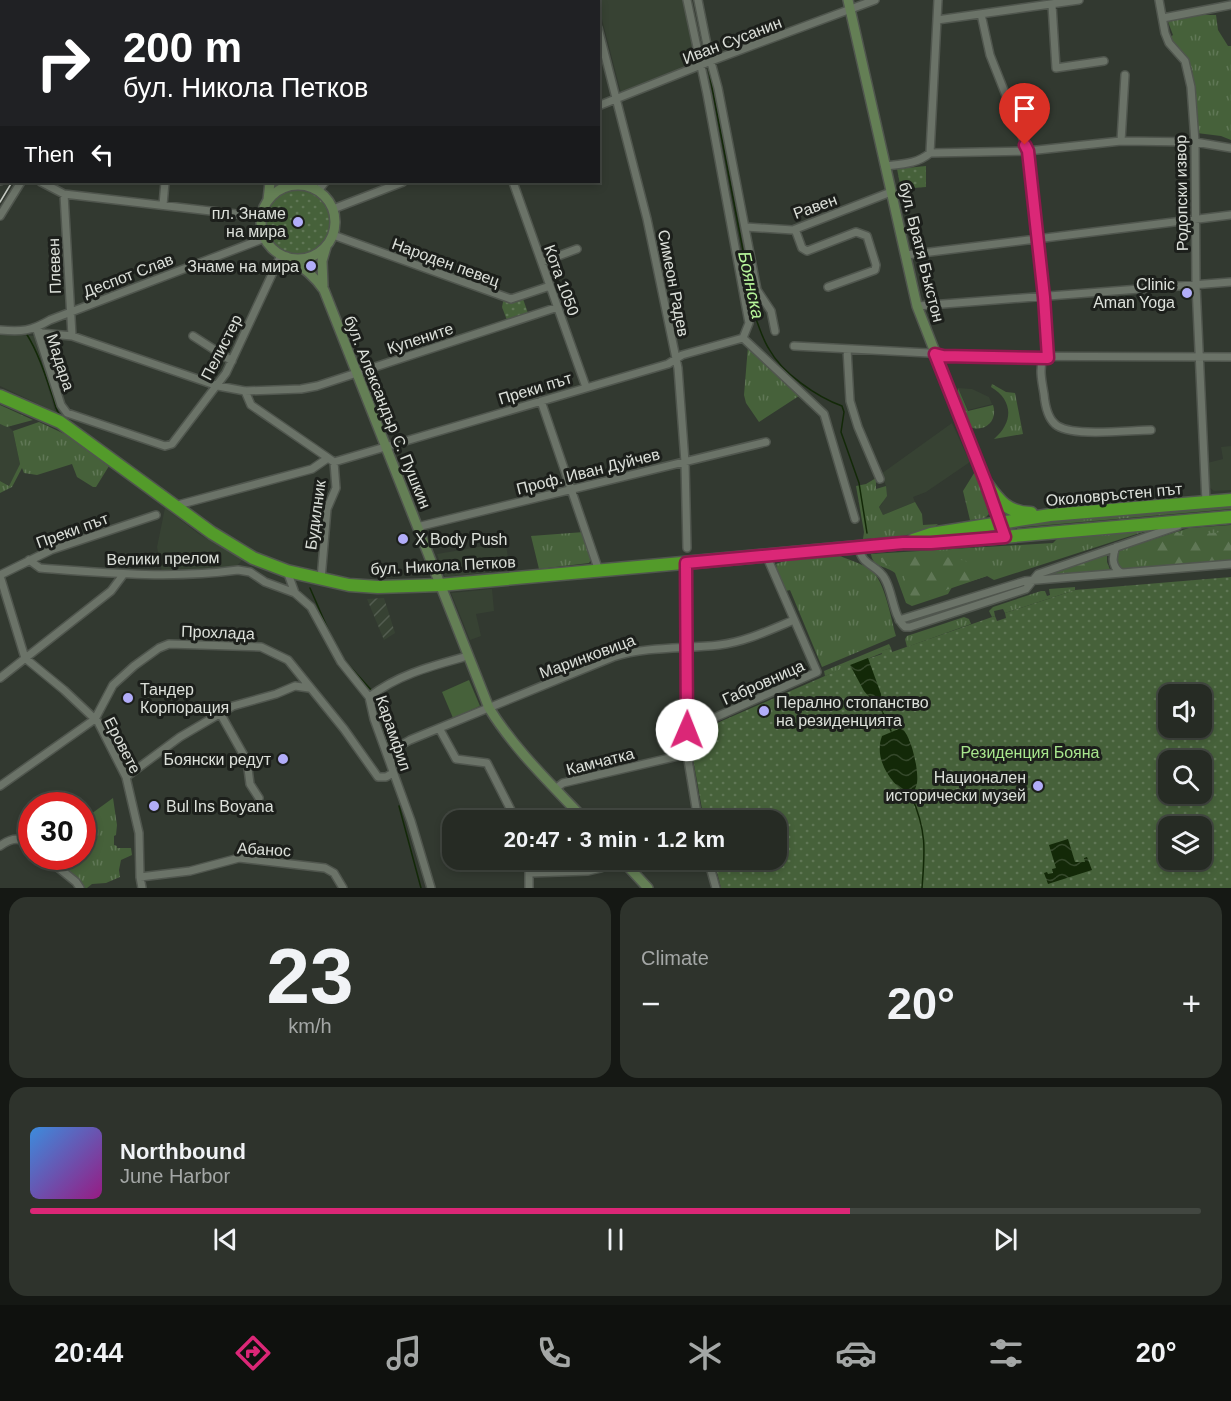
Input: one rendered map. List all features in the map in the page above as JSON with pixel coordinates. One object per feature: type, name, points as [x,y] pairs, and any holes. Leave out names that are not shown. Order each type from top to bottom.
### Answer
[{"type":"highway","name":"бул. Никола Петков","points":[[0,396],[60,422],[212,534],[253,558],[287,571],[349,585],[378,587],[440,585],[903,543],[1005,537]]},
{"type":"highway","points":[[986,483],[997,499],[1008,509],[1050,516]]},
{"type":"highway","name":"Околовръстен път","points":[[999,523],[1050,516],[1231,500]]},
{"type":"highway","name":"Околовръстен път","points":[[1005,537],[1231,517]]},
{"type":"highway","name":"бул. Никола Петков","points":[[903,543],[931,534],[999,523]]},
{"type":"main road","name":"бул. Братя Бъкстон","points":[[849,4],[917,306],[1005,537]]},
{"type":"main road","points":[[270,183],[270,194],[262,217],[265,237],[271,248],[284,256],[298,259],[309,258],[326,247],[333,235],[335,219],[333,209],[327,199],[318,191],[295,183]]},
{"type":"main road","points":[[267,202],[282,189],[304,186]]},
{"type":"main road","name":"бул. Александър С. Пушкин","points":[[324,290],[322,269],[326,247]]},
{"type":"main road","name":"бул. Александър С. Пушкин","points":[[284,256],[307,270],[324,290],[489,708],[513,743],[575,810]]},
{"type":"main road","points":[[631,870],[648,888]]},
{"type":"street","points":[[687,0],[749,323],[743,338],[825,414],[855,519]]},
{"type":"street","points":[[698,0],[718,88],[757,290],[771,311],[775,330]]},
{"type":"street","name":"Иван Сусанин","points":[[600,105],[849,4],[875,0]]},
{"type":"street","points":[[930,153],[938,0]]},
{"type":"street","points":[[937,20],[1033,3],[1052,5],[1079,0]]},
{"type":"street","name":"Родопски извор","points":[[1159,0],[1165,33],[1168,41],[1186,64],[1191,87],[1195,142],[1196,285],[1206,502]]},
{"type":"street","points":[[1052,5],[1056,68],[1104,61]]},
{"type":"street","points":[[1163,18],[1231,5]]},
{"type":"street","points":[[981,14],[987,47],[1028,151],[1044,297],[1046,358],[1041,365],[1045,405],[1056,425],[1065,430],[1078,432],[1151,430]]},
{"type":"street","name":"Симеон Радев","points":[[600,35],[647,219],[678,368],[685,462],[687,548]]},
{"type":"street","points":[[1121,141],[1125,75]]},
{"type":"street","points":[[885,166],[921,160],[930,153],[1028,151],[1121,141],[1195,142],[1231,148]]},
{"type":"street","points":[[0,216],[20,183]]},
{"type":"street","points":[[43,183],[64,194],[262,217]]},
{"type":"street","points":[[163,205],[165,183]]},
{"type":"street","points":[[318,191],[325,183]]},
{"type":"street","points":[[333,209],[400,183]]},
{"type":"street","name":"Кота 1050","points":[[513,183],[586,387]]},
{"type":"street","name":"Равен","points":[[746,227],[795,229],[891,192]]},
{"type":"street","name":"Плевен","points":[[64,194],[72,336]]},
{"type":"street","points":[[906,255],[1231,215]]},
{"type":"street","points":[[795,229],[802,248],[807,251],[856,232],[867,236],[876,266],[875,270],[828,288]]},
{"type":"street","name":"Народен певец","points":[[333,235],[511,299],[550,286]]},
{"type":"street","name":"Деспот Слав","points":[[30,330],[69,312],[265,237]]},
{"type":"street","points":[[542,262],[578,249]]},
{"type":"street","name":"Пелистер","points":[[171,444],[218,386],[284,256]]},
{"type":"street","points":[[917,306],[1231,282]]},
{"type":"street","name":"Купените","points":[[218,386],[245,391],[301,389],[317,386],[558,307]]},
{"type":"street","points":[[0,330],[30,330],[72,336],[218,386]]},
{"type":"street","name":"Мадара","points":[[30,330],[61,405],[67,413],[165,446],[171,444]]},
{"type":"street","points":[[193,336],[232,361]]},
{"type":"street","name":"Преки път","points":[[173,506],[312,469],[331,460],[386,447],[668,364],[682,355],[743,338]]},
{"type":"street","points":[[794,346],[943,356],[1231,357]]},
{"type":"street","points":[[847,349],[850,401],[858,427],[880,479]]},
{"type":"street","name":"Будилник","points":[[245,391],[251,405],[331,460],[336,488],[327,509],[321,579]]},
{"type":"street","points":[[541,401],[599,571]]},
{"type":"street","name":"Проф. Иван Дуйчев","points":[[417,526],[766,441]]},
{"type":"street","name":"Преки път","points":[[0,575],[51,550],[156,515]]},
{"type":"street","points":[[859,547],[860,556],[884,577],[899,620],[905,627],[1026,589],[1038,574],[1197,520]]},
{"type":"street","points":[[1116,547],[1113,563],[1122,573]]},
{"type":"street","points":[[765,555],[794,620]]},
{"type":"street","name":"Велики прелом","points":[[29,560],[40,568],[123,575],[238,570],[250,572],[265,582],[295,593]]},
{"type":"street","points":[[686,563],[687,754],[696,810]]},
{"type":"street","points":[[899,620],[1032,580],[1231,564]]},
{"type":"street","name":"Карамфил","points":[[287,571],[295,593],[311,607],[341,662],[369,697],[374,719],[411,821],[431,888]]},
{"type":"street","points":[[0,575],[25,658]]},
{"type":"street","points":[[0,678],[111,591],[123,575]]},
{"type":"street","points":[[948,605],[953,609],[951,614]]},
{"type":"street","name":"Маринковица","points":[[386,752],[439,728],[629,652],[647,648],[720,645],[742,641],[794,620]]},
{"type":"street","name":"Габровница","points":[[687,730],[817,672],[794,620]]},
{"type":"street","name":"Прохлада","points":[[0,786],[95,719],[113,685],[134,666],[159,648],[169,644],[261,647],[288,660],[344,729],[378,777],[386,777],[392,770]]},
{"type":"street","points":[[369,697],[387,684],[411,672],[468,656]]},
{"type":"street","name":"Еровете","points":[[25,658],[95,719],[126,777],[139,833],[142,888]]},
{"type":"street","points":[[126,777],[180,737],[233,706],[295,686],[309,688]]},
{"type":"street","points":[[220,713],[247,761],[250,784],[259,798]]},
{"type":"street","points":[[439,728],[456,759],[487,763],[511,810]]},
{"type":"street","points":[[392,770],[396,748]]},
{"type":"street","name":"Камчатка","points":[[555,789],[563,783],[687,754]]},
{"type":"street","points":[[0,846],[18,838]]},
{"type":"street","name":"Абанос","points":[[140,877],[190,871],[230,859],[247,859],[325,868],[334,873],[343,888]]},
{"type":"street","points":[[60,870],[80,888]]},
{"type":"street","points":[[529,888],[529,873],[592,870]]},
{"type":"street","points":[[711,870],[716,888]]},
{"type":"shaded area","points":[[600,0],[683,0],[696,62],[621,93],[600,12]]},
{"type":"shaded area","points":[[0,334],[34,336],[55,412],[0,386]]},
{"type":"shaded area","points":[[958,388],[972,389],[989,397],[992,404],[968,410]]},
{"type":"shaded area","points":[[952,423],[970,462],[926,492],[913,497],[915,502],[883,515],[879,507],[882,504],[886,486],[881,474]]},
{"type":"shaded area","points":[[0,424],[13,431],[20,464],[9,486],[0,481]]},
{"type":"shaded area","points":[[1231,446],[1231,490],[1214,491],[1208,486],[1207,463],[1223,459],[1221,447]]},
{"type":"shaded area","points":[[165,508],[199,534],[243,559],[236,567],[220,570],[162,572],[157,547]]},
{"type":"shaded area","points":[[496,544],[496,547],[506,545],[510,570],[445,577],[437,554]]},
{"type":"shaded area","points":[[492,589],[494,611],[476,614],[481,636],[470,640],[451,593]]},
{"type":"shaded area","points":[[384,598],[395,633],[384,640],[367,599]]},
{"type":"green space","points":[[1192,15],[1216,15],[1218,30],[1228,46],[1231,46],[1231,140],[1221,136],[1197,133],[1192,69],[1169,38],[1173,35],[1167,19]]},
{"type":"green space","points":[[926,166],[926,187],[901,189],[897,169]]},
{"type":"green space","points":[[298,189],[310,192],[321,199],[328,210],[331,222],[328,234],[321,245],[310,252],[298,255],[286,252],[275,245],[268,234],[265,222],[268,210],[275,199],[286,192]]},
{"type":"green space","points":[[522,296],[529,316],[508,323],[502,307],[504,297]]},
{"type":"green space","points":[[748,346],[802,394],[759,422],[746,403],[744,395]]},
{"type":"green space","points":[[992,384],[1006,392],[1015,393],[1023,434],[994,439],[1005,426],[1008,412],[1004,398],[991,387]]},
{"type":"green space","points":[[958,388],[968,411],[993,405],[994,416],[986,427],[970,427],[957,394]]},
{"type":"green space","points":[[0,405],[33,420],[7,427],[0,424]]},
{"type":"green space","points":[[39,422],[71,437],[109,466],[96,487],[77,477],[72,464],[37,475],[24,473],[22,468],[12,487],[0,493],[0,481],[9,486],[20,464],[13,431]]},
{"type":"green space","points":[[976,470],[989,514],[984,519],[970,520],[963,491]]},
{"type":"green space","points":[[876,478],[876,489],[886,486],[887,496],[879,507],[883,515],[915,502],[922,514],[923,525],[938,524],[914,534],[863,539],[864,532],[856,486],[866,484]]},
{"type":"green space","points":[[1231,505],[1231,509],[1014,528],[1013,524]]},
{"type":"green space","points":[[1231,525],[1231,562],[1121,570],[1116,565],[1116,555],[1120,550],[1189,528]]},
{"type":"green space","points":[[1149,530],[994,580],[987,576],[952,587],[948,594],[912,606],[906,603],[895,573],[874,562],[871,554],[1053,543],[1057,539]]},
{"type":"green space","points":[[1198,531],[1204,534],[1231,531],[1231,562],[1170,567],[1158,555],[1134,546],[1177,532],[1192,540]]},
{"type":"green space","points":[[584,532],[592,558],[589,563],[539,569],[531,536]]},
{"type":"green space","points":[[1107,554],[1111,572],[1039,577]]},
{"type":"green space","points":[[840,556],[864,566],[876,575],[884,591],[896,636],[822,667],[790,590],[786,591],[776,564],[788,560]]},
{"type":"green space","points":[[888,556],[956,559],[979,568],[987,576],[917,600],[911,597],[902,571],[881,562],[881,558]]},
{"type":"green space","name":"Резиденция Бояна","points":[[1231,577],[1231,888],[721,888],[716,870],[787,870],[787,810],[702,810],[693,759],[692,734],[850,665],[882,654],[881,651],[891,648],[892,652],[995,616],[997,621],[1006,618],[1005,613],[1075,590]]},
{"type":"green space","points":[[1075,587],[1075,590],[1005,613],[1003,609],[994,611],[995,616],[992,617],[989,611],[993,607],[1041,591],[1045,591],[1047,596],[1050,595],[1049,589]]},
{"type":"green space","points":[[964,617],[969,619],[971,624],[907,647],[905,639],[907,636]]},
{"type":"green space","points":[[889,644],[891,648],[882,653],[825,676],[824,671]]},
{"type":"green space","points":[[469,680],[480,706],[453,718],[442,692]]},
{"type":"green space","points":[[113,798],[117,825],[114,845],[117,848],[131,848],[132,855],[121,860],[120,877],[106,883],[92,884],[87,888],[82,888],[78,879],[68,870],[96,870],[96,810]]},
{"type":"water","points":[[868,658],[881,694],[883,713],[864,691],[850,665]]},
{"type":"water","points":[[901,728],[908,737],[915,761],[917,783],[912,797],[891,779],[880,754],[882,736]]},
{"type":"water","points":[[1068,839],[1075,862],[1085,862],[1084,858],[1087,857],[1092,870],[1048,884],[1044,873],[1053,873],[1052,869],[1056,868],[1049,845]]},
{"type":"waterway","name":"Боянска","points":[[695,0],[707,61]]},
{"type":"waterway","name":"Боянска","points":[[708,66],[756,319],[767,346],[782,367],[811,390],[842,406],[844,412],[841,432],[859,483],[867,533]]},
{"type":"waterway","points":[[26,333],[38,355],[56,409],[61,416]]},
{"type":"waterway","points":[[310,588],[330,634],[345,661],[373,692]]},
{"type":"waterway","points":[[377,696],[378,718],[388,744]]},
{"type":"waterway","name":"Боянска","points":[[883,713],[891,731]]},
{"type":"waterway","name":"Боянска","points":[[911,795],[920,820],[924,841],[922,888]]},
{"type":"waterway","points":[[399,806],[421,888]]},
{"type":"tram line","points":[[0,202],[11,183]]},
{"type":"place","name":"пл. Знаме на мира","points":[[298,222]]},
{"type":"place","name":"Знаме на мира","points":[[311,266]]},
{"type":"place","name":"Clinic Aman Yoga","points":[[1187,293]]},
{"type":"place","name":"X Body Push","points":[[403,539]]},
{"type":"place","name":"Тандер Корпорация","points":[[128,698]]},
{"type":"place","name":"Перално стопанство на резиденцията","points":[[764,711]]},
{"type":"place","name":"Боянски редут","points":[[283,759]]},
{"type":"place","name":"Национален исторически музей","points":[[1038,786]]},
{"type":"place","name":"Bul Ins Boyana","points":[[154,806]]},
{"type":"route","points":[[687,730],[686,563],[903,543],[1005,537],[935,354],[1048,358],[1038,238],[1028,151],[1025,145]]}]
